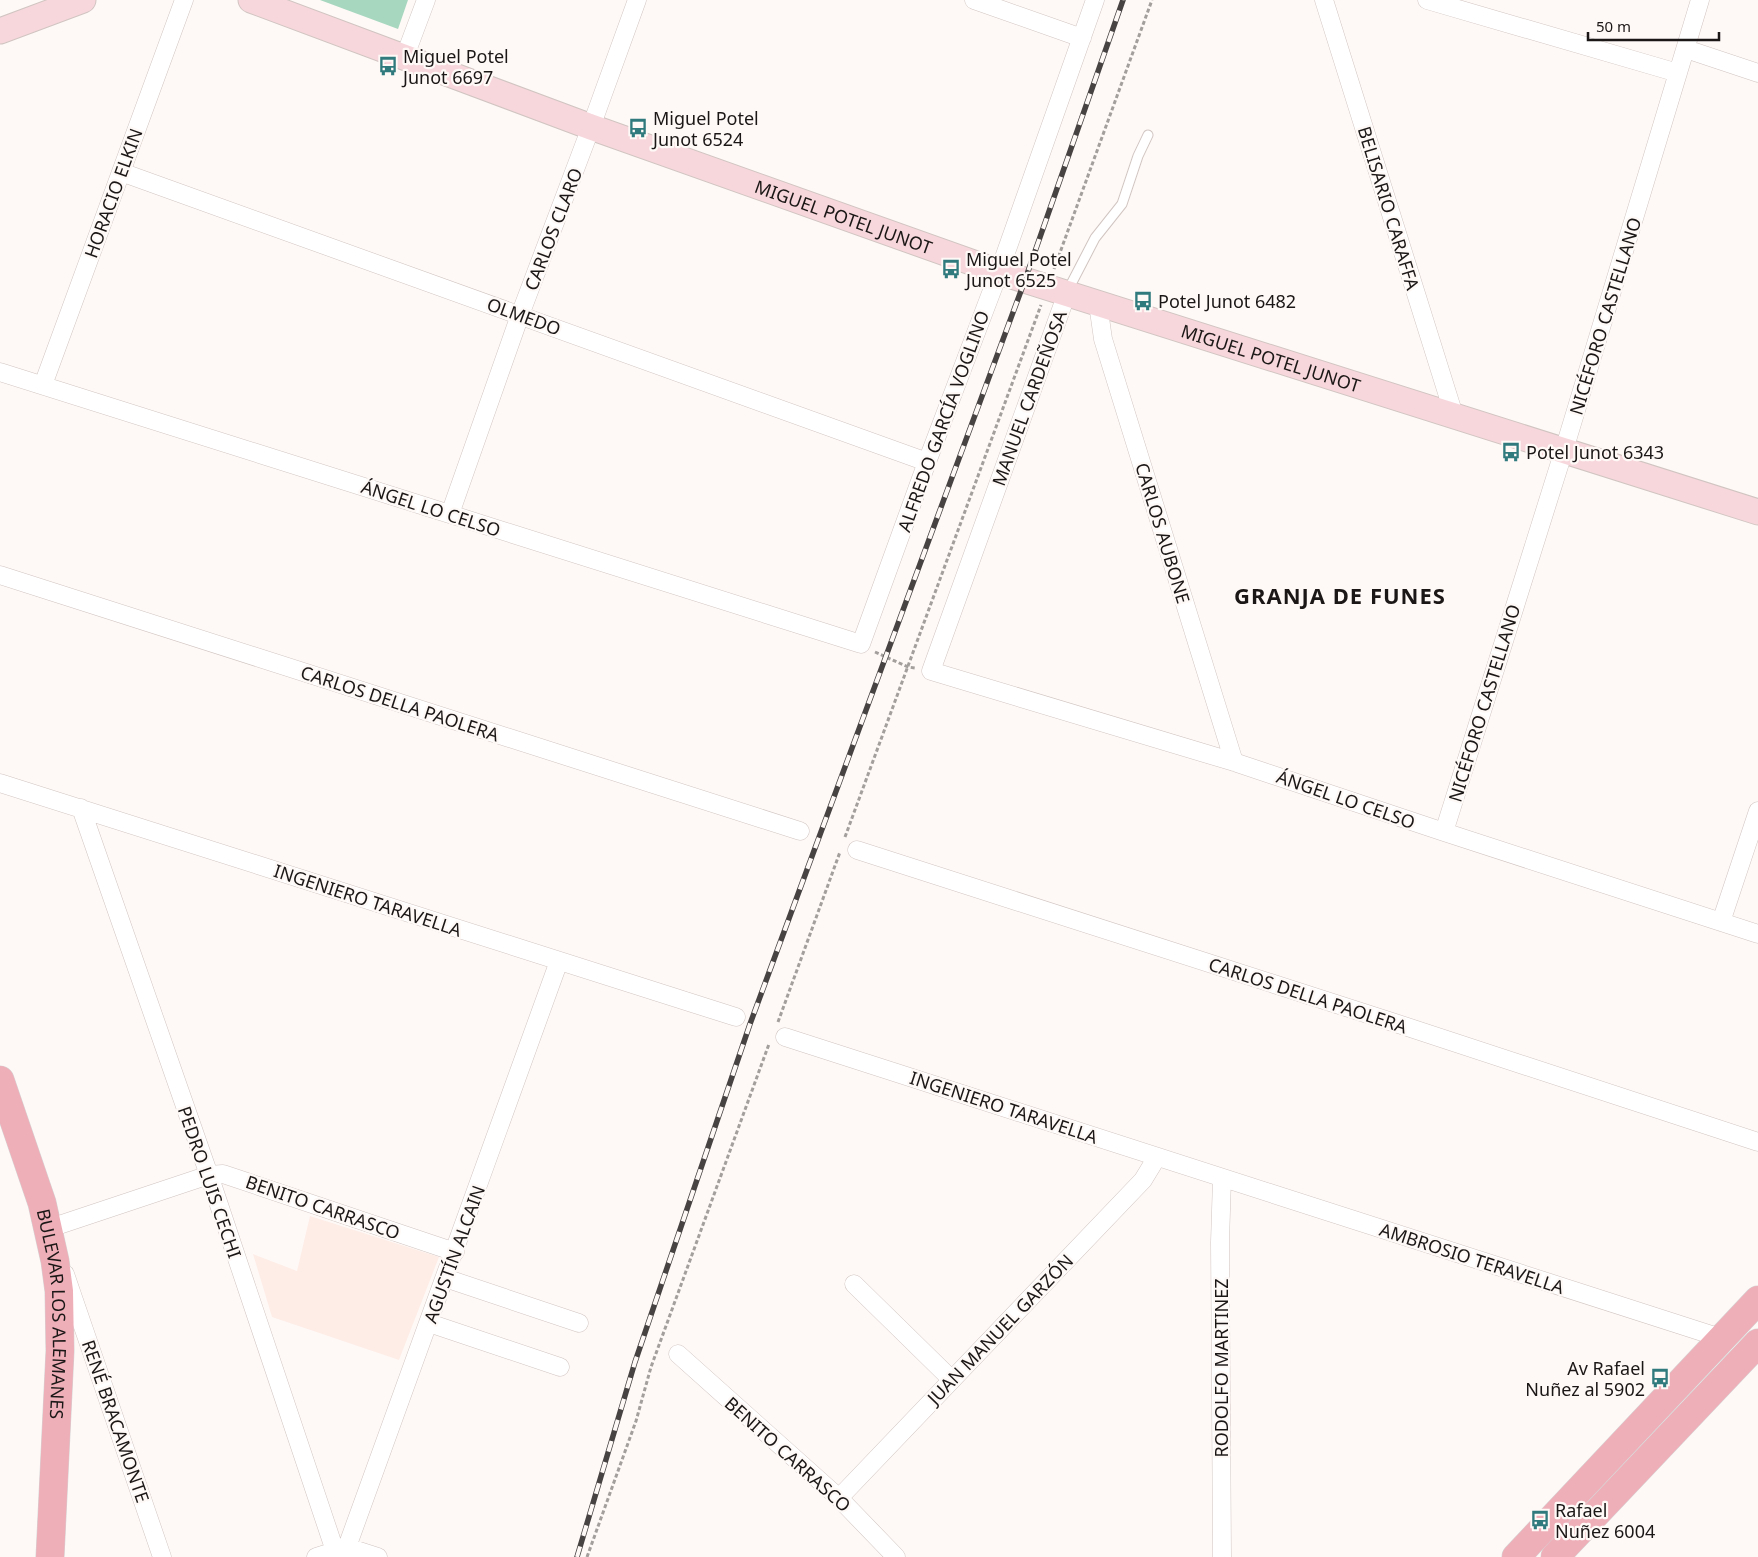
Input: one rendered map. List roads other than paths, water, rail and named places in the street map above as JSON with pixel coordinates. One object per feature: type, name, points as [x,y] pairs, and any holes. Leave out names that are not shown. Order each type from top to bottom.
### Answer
[{"type":"main road","points":[[0,31],[83,0]]},
{"type":"main road","name":"MIGUEL POTEL JUNOT","points":[[251,0],[405,56],[592,128],[999,272],[1758,512]]},
{"type":"main road","name":"BULEVAR LOS ALEMANES","points":[[0,1080],[10,1136],[42,1203],[55,1261],[59,1292],[60,1351],[50,1557]]},
{"type":"main road","points":[[1516,1557],[1758,1300]]},
{"type":"main road","points":[[1565,1553],[1758,1343]]},
{"type":"street","name":"HORACIO ELKIN","points":[[43,385],[184,0]]},
{"type":"street","points":[[405,56],[426,0]]},
{"type":"street","name":"CARLOS CLARO","points":[[450,514],[520,315],[592,128],[637,0]]},
{"type":"street","points":[[974,0],[1082,38]]},
{"type":"street","name":"ALFREDO GARCÍA VOGLINO","points":[[861,644],[999,272],[1096,0]]},
{"type":"street","name":"BELISARIO CARAFFA","points":[[1324,0],[1454,415]]},
{"type":"street","points":[[1427,0],[1678,73]]},
{"type":"street","name":"NICÉFORO CASTELLANO","points":[[1444,832],[1564,450],[1700,0]]},
{"type":"street","points":[[1686,49],[1758,73]]},
{"type":"street","name":"OLMEDO","points":[[121,172],[927,462]]},
{"type":"street","name":"MANUEL CARDEÑOSA","points":[[931,671],[1057,290]]},
{"type":"street","name":"CARLOS AUBONE","points":[[1098,304],[1103,339],[1234,762]]},
{"type":"street","name":"ÁNGEL LO CELSO","points":[[0,372],[861,644]]},
{"type":"street","name":"CARLOS DELLA PAOLERA","points":[[0,575],[800,831]]},
{"type":"street","name":"ÁNGEL LO CELSO","points":[[931,671],[1234,762],[1758,934]]},
{"type":"street","name":"INGENIERO TARAVELLA","points":[[0,783],[736,1017]]},
{"type":"street","name":"PEDRO LUIS CECHI","points":[[81,808],[340,1552]]},
{"type":"street","points":[[1721,922],[1755,832],[1758,811]]},
{"type":"street","name":"CARLOS DELLA PAOLERA","points":[[857,850],[1758,1142]]},
{"type":"street","name":"AGUSTÍN ALCAIN","points":[[340,1552],[429,1323],[559,960]]},
{"type":"street","name":"INGENIERO TARAVELLA","points":[[777,1036],[1222,1179]]},
{"type":"street","name":"JUAN MANUEL GARZÓN","points":[[839,1498],[1143,1180],[1157,1157]]},
{"type":"street","name":"BENITO CARRASCO","points":[[47,1229],[209,1175],[223,1174],[455,1252]]},
{"type":"street","name":"AMBROSIO TERAVELLA","points":[[1222,1179],[1721,1338]]},
{"type":"street","name":"RODOLFO MARTINEZ","points":[[1222,1179],[1220,1242],[1222,1557]]},
{"type":"street","name":"RENÉ BRACAMONTE","points":[[47,1229],[71,1289],[162,1557]]},
{"type":"street","points":[[445,1278],[579,1323]]},
{"type":"street","points":[[854,1284],[951,1379]]},
{"type":"street","points":[[429,1323],[560,1367]]},
{"type":"street","name":"BENITO CARRASCO","points":[[678,1354],[839,1498],[896,1557]]},
{"type":"street","points":[[316,1557],[340,1552],[378,1557]]},
{"type":"lane","name":"MANUEL CARDEÑOSA","points":[[1057,290],[1122,204],[1138,156],[1148,136]]},
{"type":"railway","points":[[577,1557],[635,1362],[750,1024],[1025,280],[1123,0]]},
{"type":"place","name":"Miguel Potel Junot 6697","points":[[388,66]]},
{"type":"place","name":"Miguel Potel Junot 6524","points":[[638,128]]},
{"type":"place","name":"Miguel Potel Junot 6525","points":[[951,269]]},
{"type":"place","name":"Potel Junot 6482","points":[[1143,301]]},
{"type":"place","name":"Potel Junot 6343","points":[[1511,452]]},
{"type":"place","name":"Av Rafael Nuñez al 5902","points":[[1660,1378]]},
{"type":"place","name":"Rafael Nuñez 6004","points":[[1540,1520]]},
{"type":"district","name":"GRANJA DE FUNES","points":[[1340,595]]}]
